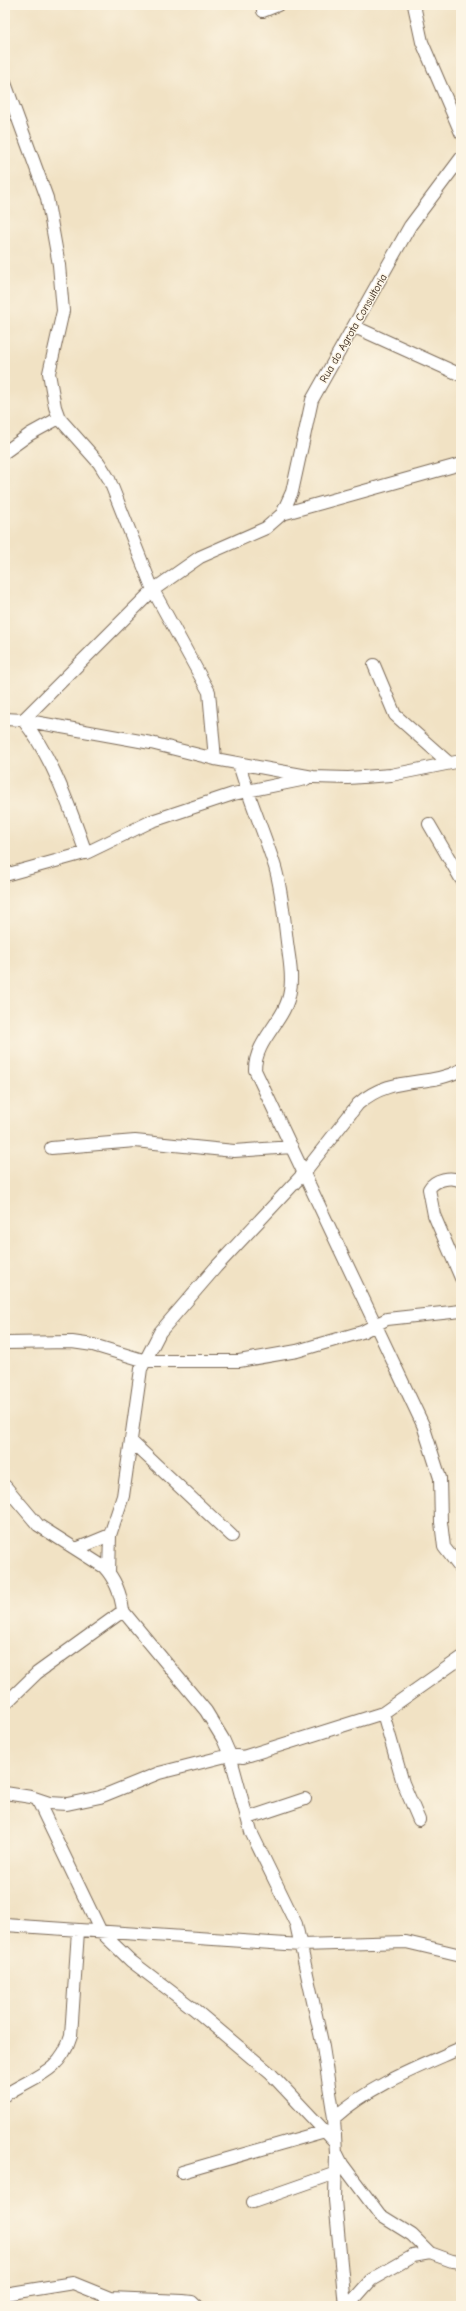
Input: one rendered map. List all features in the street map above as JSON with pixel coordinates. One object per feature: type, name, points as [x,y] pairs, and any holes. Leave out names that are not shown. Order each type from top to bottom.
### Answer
[{"type":"street","points":[[263,11],[278,5]]},
{"type":"street","points":[[414,5],[422,42],[461,133]]},
{"type":"street","points":[[5,83],[46,198],[55,244],[63,311],[49,373],[55,407],[59,418],[99,463],[107,475],[153,590],[209,692],[216,759]]},
{"type":"street","name":"Rua do Agrota Consultoria","points":[[282,514],[292,492],[312,400],[355,327],[410,226],[461,158]]},
{"type":"street","points":[[355,327],[461,375]]},
{"type":"street","points":[[5,452],[30,434],[59,418]]},
{"type":"street","points":[[23,720],[153,590],[200,557],[266,528],[282,514],[461,464]]},
{"type":"street","points":[[374,665],[395,715],[455,762]]},
{"type":"street","points":[[5,719],[23,720],[151,743],[239,764],[313,777],[348,778],[391,774],[455,762]]},
{"type":"street","points":[[23,720],[34,734],[48,760],[86,853]]},
{"type":"street","points":[[239,764],[247,791],[275,868],[282,904],[291,978],[290,992],[285,1006],[260,1046],[255,1059],[255,1070],[303,1174],[330,1226],[423,1424],[440,1478],[440,1522],[444,1546],[461,1569]]},
{"type":"street","points":[[5,875],[86,853],[152,821],[247,791],[313,777]]},
{"type":"street","points":[[429,824],[461,879]]},
{"type":"street","points":[[109,1572],[110,1535],[123,1496],[132,1442],[141,1369],[160,1332],[216,1267],[303,1174],[358,1104],[369,1095],[400,1083],[436,1078],[461,1070]]},
{"type":"street","points":[[51,1148],[135,1141],[234,1151],[292,1148]]},
{"type":"street","points":[[461,1182],[454,1178],[448,1178],[431,1186],[429,1189],[434,1215],[461,1278]]},
{"type":"street","points":[[5,1343],[72,1342],[93,1345],[146,1361],[239,1361],[297,1351],[362,1332],[386,1320],[461,1310]]},
{"type":"street","points":[[132,1442],[232,1536]]},
{"type":"street","points":[[5,1486],[38,1525],[104,1567],[109,1572],[119,1590],[123,1611],[206,1711],[230,1755],[251,1832],[292,1914],[301,1945],[323,2047],[334,2118],[336,2147],[335,2200],[346,2306]]},
{"type":"street","points":[[76,1550],[110,1535]]},
{"type":"street","points":[[5,1704],[36,1673],[123,1611]]},
{"type":"street","points":[[5,1793],[59,1804],[84,1801],[100,1797],[146,1776],[230,1755],[243,1757],[383,1713],[461,1658]]},
{"type":"street","points":[[383,1713],[400,1776],[419,1820]]},
{"type":"street","points":[[37,1799],[101,1932],[131,1961],[194,2009],[271,2074],[325,2131],[336,2147],[342,2164],[380,2215],[412,2236],[430,2253],[452,2261],[461,2262]]},
{"type":"street","points":[[248,1818],[305,1799]]},
{"type":"street","points":[[5,1925],[301,1945],[406,1942],[461,1955]]},
{"type":"street","points":[[5,2095],[48,2071],[56,2064],[68,2046],[71,2036],[78,1931]]},
{"type":"street","points":[[334,2118],[350,2104],[383,2083],[461,2048]]},
{"type":"street","points":[[182,2172],[325,2131]]},
{"type":"street","points":[[253,2202],[336,2173]]},
{"type":"street","points":[[346,2306],[371,2280],[413,2256],[430,2253]]},
{"type":"street","points":[[5,2294],[73,2283],[110,2298],[183,2301],[192,2302],[196,2306]]}]
